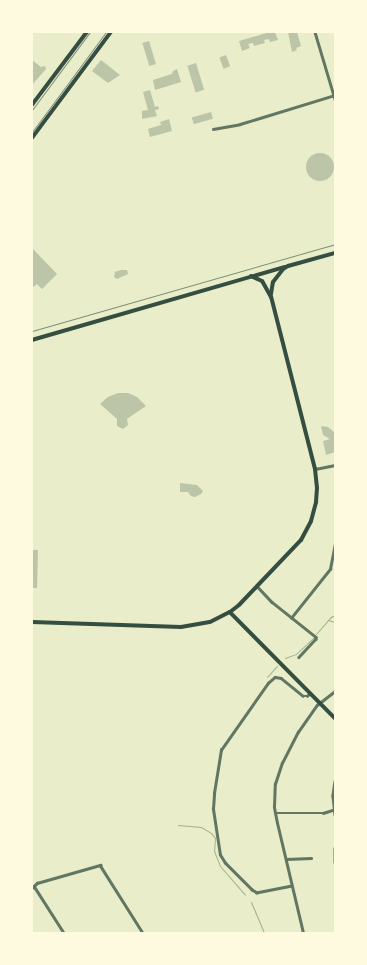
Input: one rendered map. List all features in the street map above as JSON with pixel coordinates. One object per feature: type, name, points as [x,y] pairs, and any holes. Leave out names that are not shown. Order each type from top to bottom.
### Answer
[{"type":"main road","points":[[32,105],[87,32]]},
{"type":"main road","points":[[32,138],[111,32]]},
{"type":"main road","points":[[32,340],[335,252]]},
{"type":"main road","points":[[271,297],[272,287],[276,277],[288,266]]},
{"type":"main road","points":[[32,622],[181,627],[210,622],[230,612],[293,550],[307,530],[316,498],[315,469],[271,297],[262,281],[251,276]]},
{"type":"main road","points":[[230,612],[335,718]]},
{"type":"street","points":[[212,129],[240,124],[335,97],[315,32]]},
{"type":"street","points":[[315,469],[335,465]]},
{"type":"street","points":[[291,618],[330,569],[335,544]]},
{"type":"street","points":[[257,586],[272,602],[316,636],[316,639],[299,657]]},
{"type":"street","points":[[292,886],[257,893],[225,864],[220,855],[213,809],[214,793],[221,750],[270,681],[275,677],[281,678],[303,696],[307,696],[310,693]]},
{"type":"street","points":[[303,933],[275,813],[275,784],[280,768],[298,732],[319,703],[335,691]]},
{"type":"street","points":[[335,781],[333,790],[335,815]]},
{"type":"street","points":[[275,813],[323,813],[334,809]]},
{"type":"street","points":[[335,848],[335,862]]},
{"type":"street","points":[[286,859],[311,858]]},
{"type":"street","points":[[64,933],[33,887],[37,883],[100,865],[143,933]]},
{"type":"building","points":[[270,32],[275,32],[278,40],[270,42],[269,39],[264,40],[265,43],[254,46],[253,43],[248,44],[250,48],[242,51],[239,41]]},
{"type":"building","points":[[288,32],[297,32],[301,46],[292,52]]},
{"type":"building","points":[[149,41],[156,64],[149,66],[142,43]]},
{"type":"building","points":[[226,55],[230,66],[224,69],[219,57]]},
{"type":"building","points":[[32,60],[41,67],[45,66],[46,69],[32,85]]},
{"type":"building","points":[[101,60],[120,75],[108,83],[92,71]]},
{"type":"building","points":[[196,63],[204,90],[196,92],[187,66]]},
{"type":"building","points":[[177,69],[181,82],[155,90],[153,80],[172,74],[173,71]]},
{"type":"building","points":[[150,90],[155,107],[158,106],[159,109],[155,110],[157,116],[142,119],[142,111],[148,110],[143,92]]},
{"type":"building","points":[[211,112],[213,119],[194,124],[192,118]]},
{"type":"building","points":[[169,119],[172,131],[150,137],[148,129],[161,125],[160,122]]},
{"type":"building","points":[[320,153],[330,157],[334,167],[330,177],[320,181],[310,177],[306,167],[310,157]]},
{"type":"building","points":[[32,248],[57,274],[42,289],[37,284],[32,288]]},
{"type":"building","points":[[127,270],[128,274],[117,279],[114,277],[115,272]]},
{"type":"building","points":[[118,393],[128,393],[137,397],[146,406],[127,419],[128,425],[123,429],[117,426],[117,419],[100,404],[108,397]]},
{"type":"building","points":[[321,426],[328,427],[335,433],[335,452],[326,455],[323,441],[330,439],[323,435]]},
{"type":"building","points":[[180,483],[197,485],[203,491],[195,497],[191,496],[188,492],[180,492]]},
{"type":"building","points":[[32,550],[38,550],[37,588],[32,588]]},
{"type":"waterway","points":[[316,634],[331,617],[335,615]]},
{"type":"waterway","points":[[328,620],[335,622]]},
{"type":"waterway","points":[[285,658],[296,654],[314,637]]},
{"type":"waterway","points":[[267,677],[277,666]]},
{"type":"waterway","points":[[178,825],[201,827],[211,833],[215,838],[214,851],[220,866],[245,895]]},
{"type":"waterway","points":[[251,902],[264,933]]},
{"type":"tram line","points":[[32,110],[90,32]]},
{"type":"tram line","points":[[32,132],[106,32]]},
{"type":"tram line","points":[[32,331],[335,244]]}]
